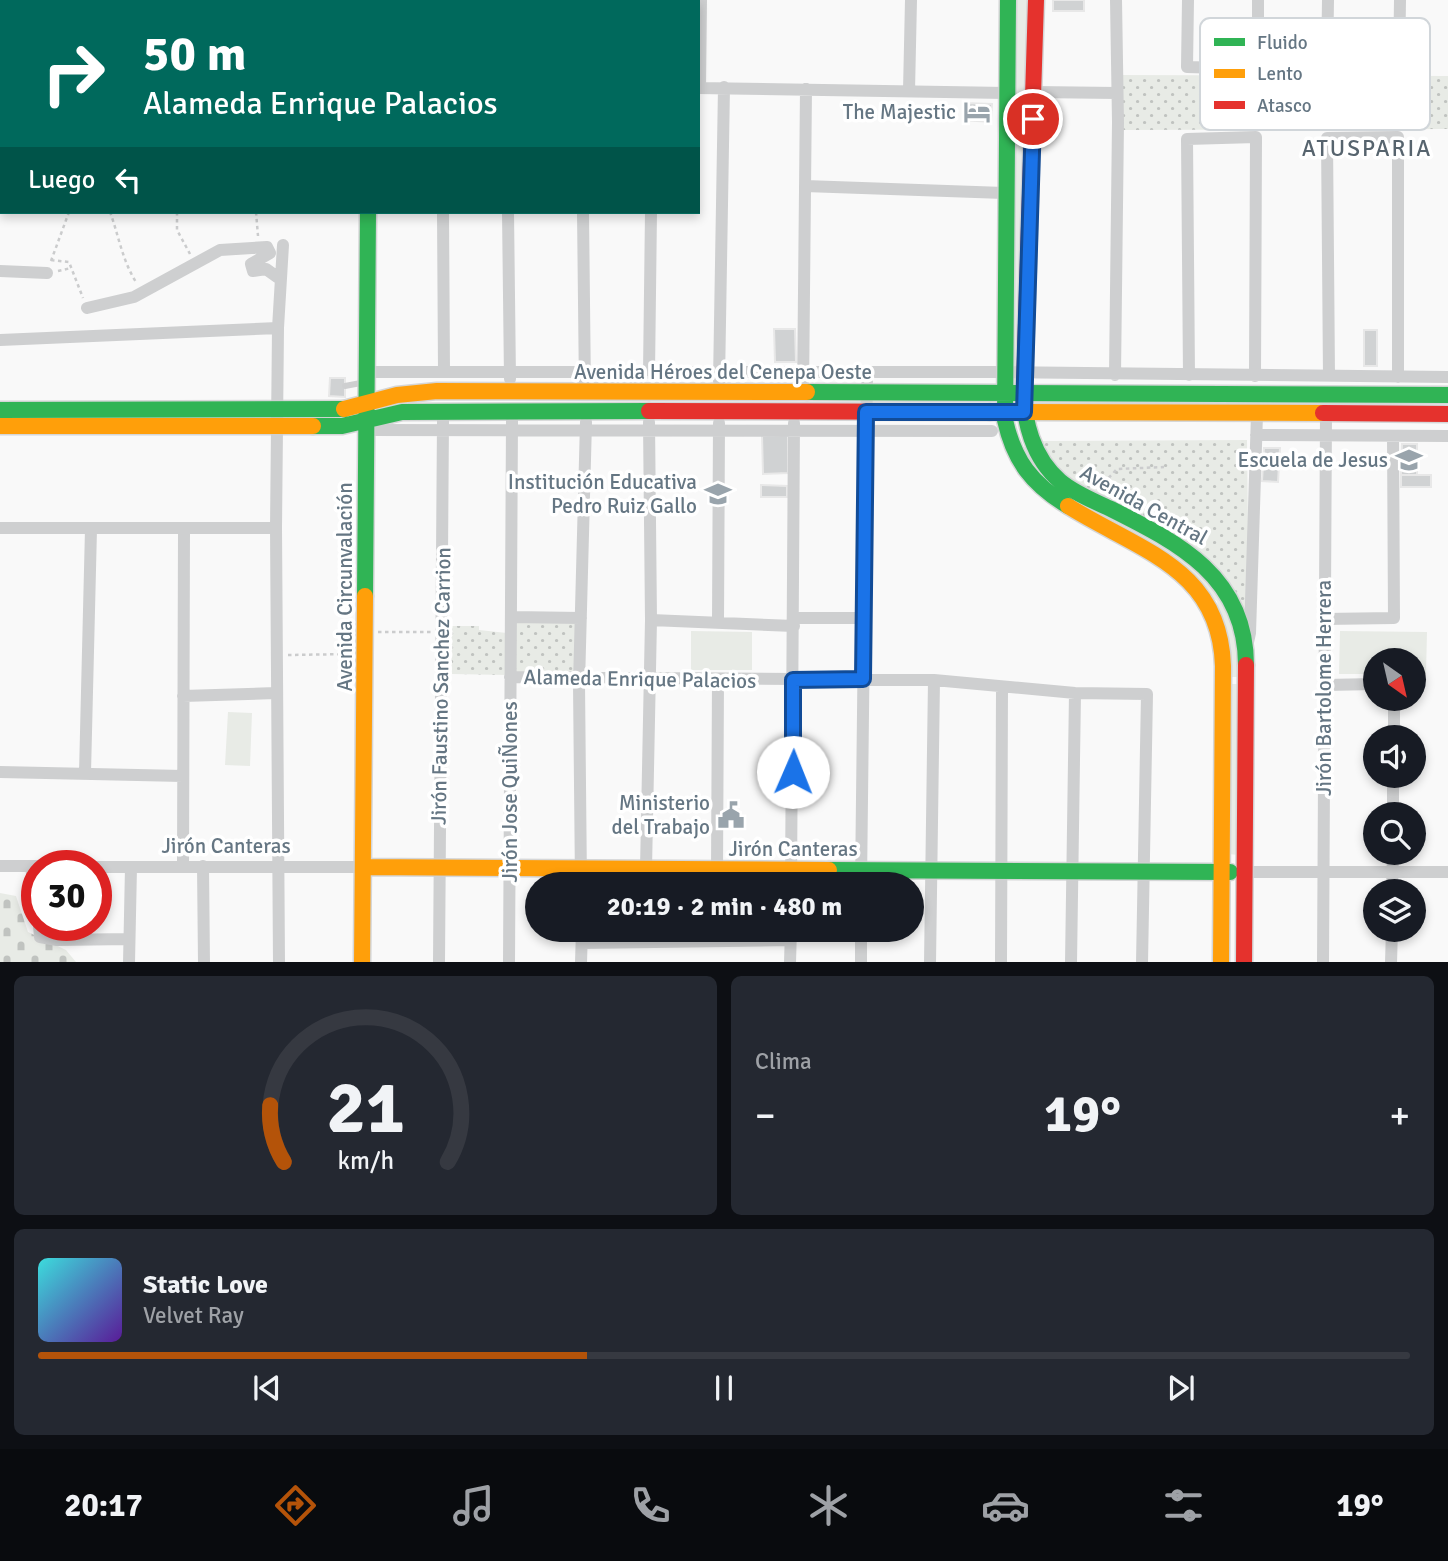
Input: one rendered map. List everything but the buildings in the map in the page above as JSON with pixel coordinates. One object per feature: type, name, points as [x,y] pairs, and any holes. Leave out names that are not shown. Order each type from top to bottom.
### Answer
[{"type":"main road","name":"Avenida Central","points":[[1008,0],[1003,412],[1012,450],[1036,487],[1184,575],[1202,592],[1216,613],[1223,635],[1221,962]]},
{"type":"main road","name":"Avenida Central","points":[[1036,0],[1024,412],[1029,434],[1045,466],[1060,481],[1090,500],[1188,551],[1212,570],[1227,588],[1237,609],[1246,654],[1244,962]]},
{"type":"main road","name":"Avenida Circunvalación","points":[[362,962],[368,214]]},
{"type":"main road","name":"Avenida Héroes del Cenepa Oeste","points":[[0,410],[278,410],[324,407],[367,417],[397,395],[438,391],[1448,395]]},
{"type":"main road","name":"Avenida Héroes del Cenepa Oeste","points":[[0,426],[342,426],[367,417],[442,410],[1448,414]]},
{"type":"main road","name":"Jirón Canteras","points":[[363,867],[530,872]]},
{"type":"main road","name":"Jirón Canteras","points":[[622,872],[646,869],[739,872]]},
{"type":"main road","name":"Jirón Canteras","points":[[910,872],[1244,872]]},
{"type":"street","points":[[700,44],[701,0]]},
{"type":"street","points":[[909,91],[911,0]]},
{"type":"street","points":[[1115,375],[1116,0]]},
{"type":"street","points":[[1188,0],[1188,67],[1200,67]]},
{"type":"street","points":[[1258,0],[1258,18]]},
{"type":"street","points":[[1328,0],[1328,18]]},
{"type":"street","points":[[1400,0],[1400,18]]},
{"type":"street","points":[[719,392],[724,87]]},
{"type":"street","points":[[700,88],[1006,93]]},
{"type":"street","points":[[803,393],[806,89]]},
{"type":"street","points":[[1034,92],[1117,93]]},
{"type":"street","points":[[1189,375],[1187,139],[1256,137],[1255,376]]},
{"type":"street","points":[[1329,376],[1326,138],[1398,137],[1398,377]]},
{"type":"street","points":[[805,186],[1004,192]]},
{"type":"street","points":[[443,214],[444,372]]},
{"type":"street","points":[[508,214],[510,392]]},
{"type":"street","points":[[583,214],[585,392]]},
{"type":"street","points":[[649,373],[651,214]]},
{"type":"street","points":[[279,962],[276,528],[278,328],[283,245]]},
{"type":"street","points":[[87,308],[142,292],[171,275],[197,265],[220,250],[267,247],[270,253],[251,264],[253,271],[266,269],[280,279]]},
{"type":"street","points":[[0,271],[47,273]]},
{"type":"street","points":[[0,340],[278,328]]},
{"type":"street","points":[[368,377],[444,372],[585,371],[1448,377]]},
{"type":"street","points":[[861,872],[867,372]]},
{"type":"street","name":"Jirón Faustino Sanchez Carrion","points":[[439,962],[442,410]]},
{"type":"street","name":"Jirón Jose QuiÑones","points":[[509,962],[513,411]]},
{"type":"street","points":[[581,872],[579,677],[586,412]]},
{"type":"street","points":[[646,869],[650,620],[649,412]]},
{"type":"street","points":[[718,622],[719,412]]},
{"type":"street","points":[[791,872],[794,412]]},
{"type":"street","points":[[1246,654],[1250,633],[1257,414]]},
{"type":"street","name":"Jirón Bartolome Herrera","points":[[1323,962],[1326,414]]},
{"type":"street","points":[[367,417],[443,428],[992,431]]},
{"type":"street","points":[[1256,435],[1448,436]]},
{"type":"street","points":[[1324,619],[1394,618],[1393,436]]},
{"type":"street","points":[[0,528],[276,528]]},
{"type":"street","points":[[86,773],[91,529]]},
{"type":"street","points":[[183,866],[184,530]]},
{"type":"street","points":[[511,617],[581,618]]},
{"type":"street","points":[[650,620],[794,622],[864,618]]},
{"type":"street","name":"Alameda Enrique Palacios","points":[[510,677],[934,680],[1075,692],[1147,694],[1143,872]]},
{"type":"street","points":[[718,680],[718,870]]},
{"type":"street","points":[[930,962],[934,680]]},
{"type":"street","points":[[1325,685],[1363,684]]},
{"type":"street","points":[[1001,962],[1002,687]]},
{"type":"street","points":[[1071,962],[1075,692]]},
{"type":"street","points":[[183,696],[276,693]]},
{"type":"street","points":[[0,772],[183,776]]},
{"type":"street","points":[[1393,865],[1393,879]]},
{"type":"street","points":[[0,866],[21,866]]},
{"type":"street","points":[[203,866],[204,962]]},
{"type":"street","name":"Jirón Canteras","points":[[112,867],[363,867]]},
{"type":"street","points":[[129,962],[131,867]]},
{"type":"street","points":[[1142,962],[1143,872]]},
{"type":"street","name":"Jirón Canteras","points":[[1244,872],[1448,872]]},
{"type":"street","points":[[112,939],[129,939]]},
{"type":"street","points":[[581,962],[582,943],[608,942]]},
{"type":"street","points":[[790,962],[791,942]]},
{"type":"street","points":[[861,942],[861,962]]},
{"type":"street","points":[[1391,962],[1392,942]]},
{"type":"lane","points":[[345,386],[368,377]]},
{"type":"path","points":[[47,273],[68,214]]},
{"type":"path","points":[[111,214],[115,219],[125,265],[142,292]]},
{"type":"path","points":[[177,214],[177,230],[197,265]]},
{"type":"path","points":[[256,214],[258,247]]},
{"type":"path","points":[[51,260],[69,262],[87,308]]},
{"type":"path","points":[[1090,500],[1117,469],[1164,467]]},
{"type":"path","points":[[365,632],[441,632]]},
{"type":"path","points":[[276,655],[365,654]]},
{"type":"green space","points":[[1017,0],[1029,0],[1020,360],[1008,360]]},
{"type":"green space","points":[[1120,75],[1200,75],[1200,130],[1122,130]]},
{"type":"green space","points":[[1430,76],[1448,76],[1448,129],[1430,129]]},
{"type":"green space","points":[[1247,440],[1249,623],[1226,582],[1060,473],[1040,441]]},
{"type":"green space","points":[[1028,446],[1147,528],[1204,578],[1225,604],[1237,629],[1240,677],[1231,677],[1217,601],[1045,488],[1018,449]]},
{"type":"green space","points":[[514,623],[579,623],[578,676],[514,675]]},
{"type":"green space","points":[[450,626],[479,626],[479,630],[507,633],[507,675],[452,674]]},
{"type":"green space","points":[[691,631],[752,632],[752,670],[691,670]]},
{"type":"green space","points":[[1340,631],[1427,632],[1426,674],[1426,648],[1363,648],[1363,674],[1339,674]]},
{"type":"green space","points":[[1231,684],[1240,684],[1238,855],[1229,854]]},
{"type":"green space","points":[[228,712],[252,713],[250,766],[225,765]]},
{"type":"green space","points":[[0,893],[16,896],[21,911],[21,941],[47,941],[66,950],[76,962],[0,962]]},
{"type":"traffic: fast","points":[[1008,0],[1005,420],[1014,448],[1026,470],[1044,489],[1068,506]]},
{"type":"traffic: fast","points":[[365,596],[368,214]]},
{"type":"traffic: fast","points":[[1024,388],[1028,426],[1036,450],[1051,472],[1071,489],[1161,535],[1204,567],[1221,586],[1234,608],[1243,634],[1246,665]]},
{"type":"traffic: fast","points":[[807,392],[1448,395]]},
{"type":"traffic: fast","points":[[0,410],[344,409]]},
{"type":"traffic: fast","points":[[313,426],[342,426],[402,412],[649,411]]},
{"type":"traffic: fast","points":[[829,870],[1230,872]]},
{"type":"traffic: slow","points":[[344,409],[397,395],[437,391],[807,392]]},
{"type":"traffic: slow","points":[[990,412],[1323,413]]},
{"type":"traffic: slow","points":[[0,426],[313,426]]},
{"type":"traffic: slow","points":[[1068,506],[1171,566],[1192,584],[1208,606],[1218,633],[1223,666],[1221,962]]},
{"type":"traffic: slow","points":[[362,962],[365,596]]},
{"type":"traffic: slow","points":[[364,867],[829,870]]},
{"type":"traffic: jam","points":[[1024,388],[1036,0]]},
{"type":"traffic: jam","points":[[649,411],[990,412]]},
{"type":"traffic: jam","points":[[1323,413],[1448,414]]},
{"type":"traffic: jam","points":[[1244,962],[1246,665]]},
{"type":"place","name":"The Majestic","points":[[977,112]]},
{"type":"place","name":"Escuela de Jesus","points":[[1409,460]]},
{"type":"place","name":"Institución Educativa Pedro Ruiz Gallo","points":[[718,494]]},
{"type":"place","name":"Ministerio del Trabajo","points":[[731,815]]},
{"type":"district","name":"ATUSPARIA","points":[[1367,148]]},
{"type":"route","points":[[793,772],[793,680],[863,679],[866,412],[1024,412],[1033,119]]}]
